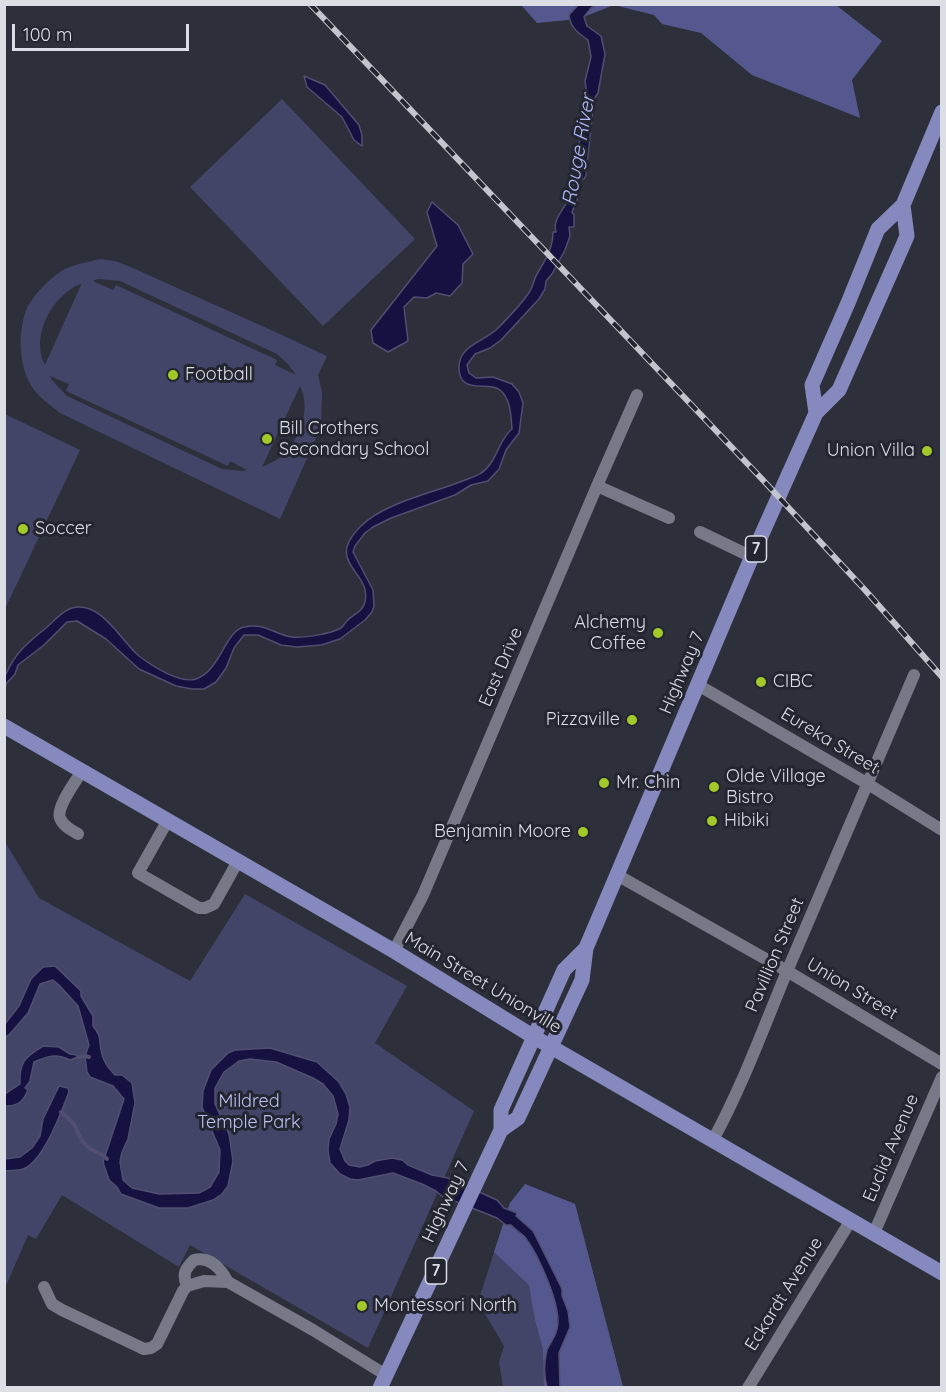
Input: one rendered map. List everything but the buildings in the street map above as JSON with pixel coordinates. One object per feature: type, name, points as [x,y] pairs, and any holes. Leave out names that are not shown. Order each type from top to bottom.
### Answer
[{"type":"main road","points":[[816,413],[812,385],[820,364],[878,229],[903,205],[942,112]]},
{"type":"main road","name":"Highway 7","points":[[501,1130],[518,1119],[582,980],[586,948],[752,557],[816,413],[839,390],[907,236],[903,205]]},
{"type":"main road","name":"Main Street Unionville","points":[[10,729],[394,951],[551,1047],[942,1273]]},
{"type":"main road","name":"Highway 7","points":[[383,1381],[501,1130],[501,1110],[564,970],[586,948]]},
{"type":"street","name":"East Drive","points":[[394,951],[441,854],[637,395]]},
{"type":"street","points":[[597,486],[669,518]]},
{"type":"street","points":[[700,532],[752,557]]},
{"type":"street","name":"Pavillion Street","points":[[712,1140],[728,1113],[914,675]]},
{"type":"street","name":"Eureka Street","points":[[698,685],[942,830]]},
{"type":"street","points":[[78,834],[62,822],[59,813],[82,771]]},
{"type":"street","points":[[168,820],[138,873],[199,908],[205,908],[214,904],[238,861]]},
{"type":"street","name":"Union Street","points":[[617,875],[787,971],[942,1064]]},
{"type":"street","name":"Euclid Avenue","points":[[874,1233],[942,1077]]},
{"type":"street","name":"Eckardt Avenue","points":[[748,1388],[851,1220]]},
{"type":"street","points":[[187,1286],[184,1279],[185,1271],[194,1260],[201,1258],[211,1262],[222,1272],[228,1282]]},
{"type":"street","points":[[44,1287],[52,1304],[62,1310],[144,1348],[151,1348],[157,1344],[187,1286],[204,1281],[228,1282],[313,1330],[383,1381]]},
{"type":"green space","points":[[282,99],[415,239],[323,326],[190,187]]},
{"type":"green space","points":[[100,259],[126,265],[327,356],[318,375],[322,392],[321,427],[280,519],[60,413],[34,390],[25,372],[21,354],[22,326],[27,308],[38,292],[60,272]],"holes":[[[98,279],[120,281],[277,354],[296,375],[275,365],[277,360],[116,285],[113,290],[93,281]],[[81,285],[45,365],[41,354],[42,330],[53,307],[70,290]],[[50,376],[69,384],[66,391],[228,466],[230,461],[247,470],[222,469],[67,396]],[[300,386],[305,405],[298,435],[286,452],[262,467]]]},
{"type":"green space","name":"Soccer","points":[[5,414],[80,450],[5,609]]},
{"type":"green space","name":"Mildred Temple Park","points":[[5,842],[39,898],[190,981],[245,894],[407,986],[375,1043],[474,1111],[368,1348],[190,1245],[179,1267],[62,1195],[36,1239],[28,1235],[5,1288]]},
{"type":"green space","points":[[525,1184],[575,1204],[623,1387],[503,1387],[499,1362],[504,1346],[478,1302],[510,1203]]},
{"type":"shaded area","points":[[521,5],[614,5],[578,19],[537,23]]},
{"type":"shaded area","points":[[614,5],[836,5],[882,41],[852,80],[860,118],[752,75],[701,33],[662,24],[654,15]]},
{"type":"shaded area","points":[[525,1184],[575,1204],[623,1387],[544,1387],[543,1349],[529,1285],[494,1252],[510,1203]]},
{"type":"water","points":[[579,4],[596,5],[584,17],[587,26],[601,36],[605,54],[598,93],[594,99],[586,175],[584,179],[580,179],[577,200],[572,212],[574,227],[569,227],[570,236],[565,250],[546,281],[545,289],[539,299],[501,340],[490,348],[475,354],[467,365],[469,373],[476,378],[493,377],[512,384],[519,392],[523,403],[519,433],[506,450],[499,469],[488,481],[471,485],[455,495],[391,518],[365,533],[353,552],[373,590],[374,606],[365,620],[340,639],[321,645],[297,647],[281,645],[258,635],[244,635],[234,648],[226,668],[216,682],[204,689],[192,689],[176,686],[139,669],[106,639],[77,621],[67,622],[44,645],[18,665],[15,674],[5,688],[5,674],[19,653],[59,616],[72,608],[82,607],[92,610],[110,623],[139,656],[174,677],[189,680],[196,679],[211,668],[232,636],[244,627],[258,626],[292,637],[324,634],[341,628],[362,609],[365,602],[362,582],[347,558],[347,549],[351,539],[361,526],[396,504],[473,477],[486,469],[503,439],[512,429],[510,408],[504,394],[495,387],[469,385],[463,381],[460,376],[460,359],[468,348],[497,329],[530,291],[550,249],[553,232],[556,232],[557,218],[572,192],[575,178],[571,175],[580,140],[579,121],[587,94],[585,81],[591,57],[588,40],[575,29],[569,15]]},
{"type":"water","points":[[304,76],[325,85],[359,125],[362,146],[354,140],[342,117],[307,87]]},
{"type":"water","points":[[432,202],[458,225],[473,254],[463,264],[462,283],[450,296],[436,293],[427,298],[414,297],[404,307],[408,341],[388,352],[373,343],[371,330],[437,246],[427,212]]},
{"type":"water","points":[[55,966],[81,991],[81,996],[93,1016],[93,1026],[99,1037],[107,1065],[115,1075],[122,1075],[132,1083],[135,1103],[128,1139],[120,1162],[123,1180],[132,1188],[159,1194],[199,1193],[210,1187],[219,1172],[220,1150],[202,1107],[203,1091],[211,1070],[228,1053],[235,1050],[270,1048],[317,1062],[339,1082],[346,1094],[350,1107],[349,1120],[340,1149],[349,1165],[360,1167],[392,1158],[402,1160],[408,1165],[432,1175],[448,1178],[497,1200],[504,1208],[517,1213],[516,1216],[533,1231],[562,1289],[562,1296],[568,1311],[570,1327],[559,1353],[560,1387],[547,1387],[545,1374],[547,1350],[557,1329],[558,1320],[553,1295],[542,1268],[525,1237],[511,1225],[506,1225],[497,1218],[393,1173],[358,1180],[340,1174],[330,1163],[328,1150],[329,1139],[338,1114],[333,1096],[323,1084],[313,1078],[276,1062],[250,1059],[239,1061],[224,1072],[215,1088],[215,1104],[229,1134],[233,1161],[228,1186],[222,1194],[213,1200],[188,1208],[159,1208],[121,1194],[109,1180],[103,1162],[124,1099],[113,1086],[90,1077],[87,1072],[85,1056],[89,1045],[78,1006],[53,980],[40,984],[28,1013],[5,1037],[5,1024],[19,1006],[31,979],[43,967]]},
{"type":"water","points":[[43,1046],[59,1047],[78,1057],[70,1060],[52,1056],[34,1062],[24,1098],[17,1104],[5,1106],[5,1094],[20,1084],[24,1061]]},
{"type":"water","points":[[59,1086],[68,1088],[69,1092],[45,1146],[31,1164],[23,1169],[5,1171],[5,1159],[20,1157],[32,1148],[40,1136],[43,1119]]},
{"type":"waterway","name":"Rouge River","points":[[78,1057],[89,1057]]},
{"type":"waterway","points":[[61,1112],[74,1124],[87,1146],[107,1159]]},
{"type":"railway","points":[[310,4],[761,478],[942,677]]},
{"type":"place","name":"Football","points":[[173,375]]},
{"type":"place","name":"Bill Crothers Secondary School","points":[[267,439]]},
{"type":"place","name":"Union Villa","points":[[927,451]]},
{"type":"place","name":"Soccer","points":[[23,529]]},
{"type":"place","name":"Alchemy Coffee","points":[[658,633]]},
{"type":"place","name":"CIBC","points":[[761,682]]},
{"type":"place","name":"Pizzaville","points":[[632,720]]},
{"type":"place","name":"Mr. Chin","points":[[604,783]]},
{"type":"place","name":"Olde Village Bistro","points":[[714,787]]},
{"type":"place","name":"Hibiki","points":[[712,821]]},
{"type":"place","name":"Benjamin Moore","points":[[583,832]]},
{"type":"place","name":"Montessori North","points":[[362,1306]]}]
